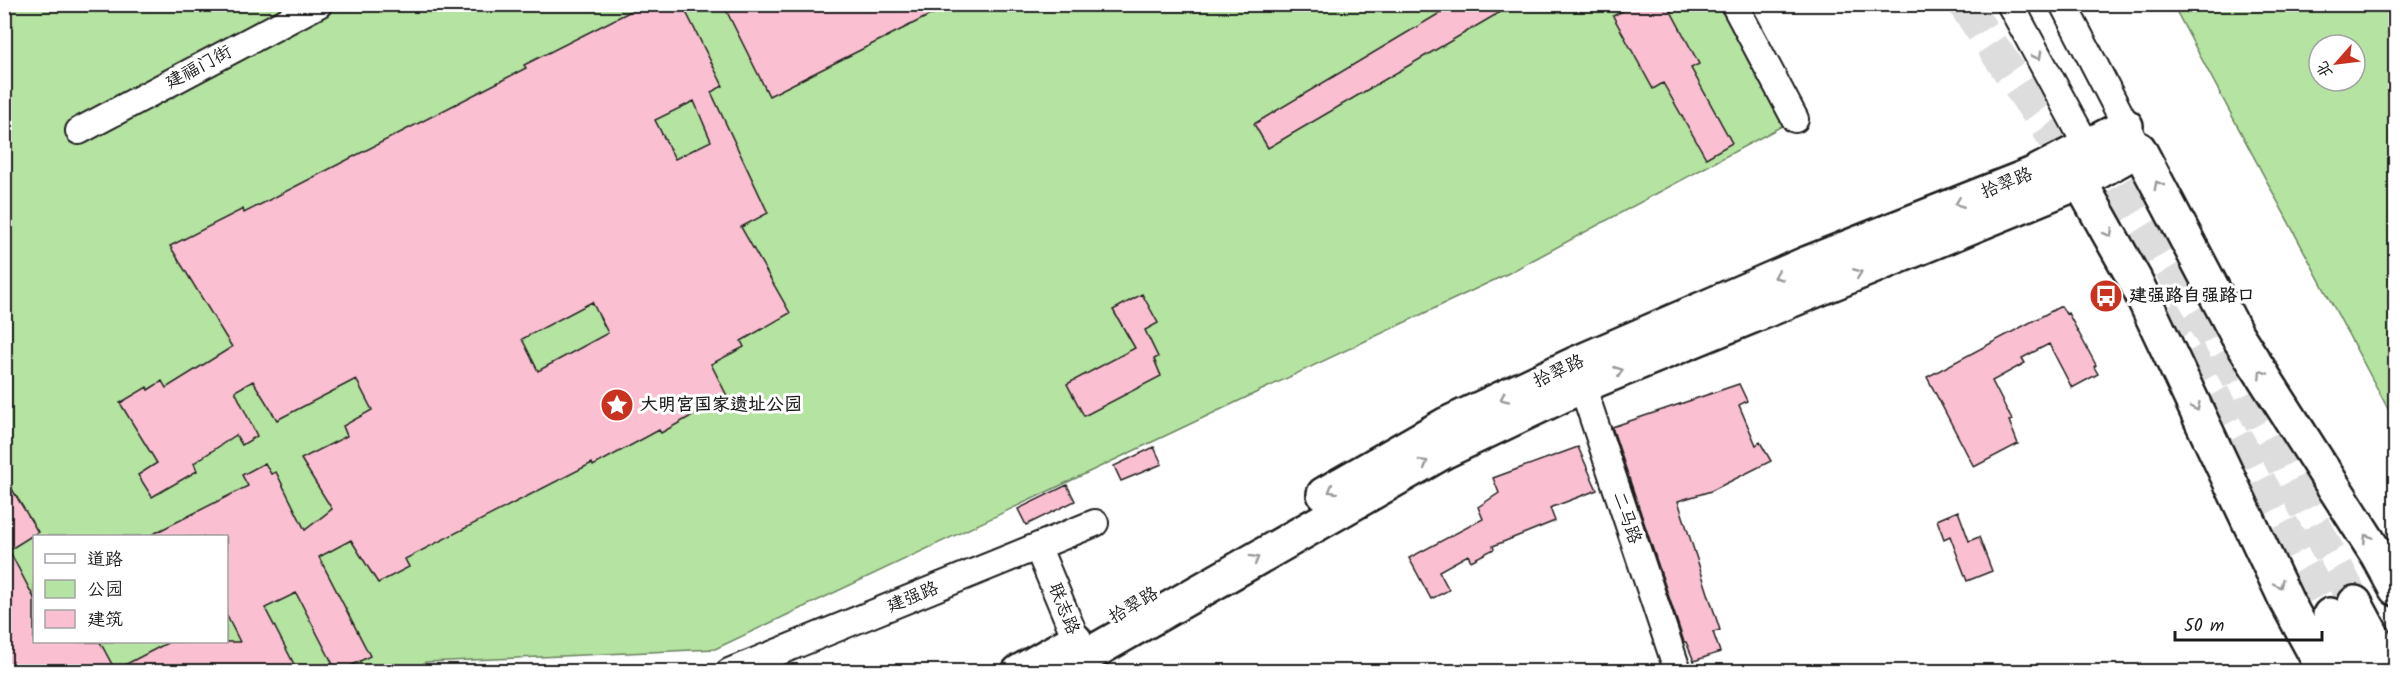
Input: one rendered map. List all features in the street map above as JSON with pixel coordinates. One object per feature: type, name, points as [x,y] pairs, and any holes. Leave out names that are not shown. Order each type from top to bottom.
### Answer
[{"type":"main road","name":"拾翠路","points":[[1019,672],[1074,660],[1579,375],[1808,263],[2033,174],[2087,146],[2132,137]]},
{"type":"main road","name":"拾翠路","points":[[1579,375],[2080,182],[2132,137]]},
{"type":"main road","points":[[2132,137],[2237,335],[2378,556],[2396,589]]},
{"type":"main road","points":[[2080,182],[2135,280],[2286,600],[2325,672]]},
{"type":"main road","points":[[2360,672],[2343,609],[2392,672]]},
{"type":"street","name":"建福门街","points":[[80,131],[319,4]]},
{"type":"street","points":[[1734,4],[1795,119]]},
{"type":"street","points":[[2010,4],[2087,146],[2080,182]]},
{"type":"street","points":[[2063,4],[2132,137]]},
{"type":"street","name":"二马路","points":[[1579,375],[1678,672]]},
{"type":"street","name":"建强路","points":[[729,672],[1095,523]]},
{"type":"street","name":"联志路","points":[[1038,548],[1074,660]]},
{"type":"green space","name":"大明宫国家遗址公园","points":[[4,5],[1735,5],[1795,119],[1507,274],[715,649],[426,662],[409,672],[5,671]]},
{"type":"green space","points":[[2173,5],[2395,5],[2395,422]]},
{"type":"building","points":[[645,4],[682,4],[723,86],[711,92],[768,213],[741,227],[790,313],[741,341],[744,347],[711,364],[727,396],[661,433],[659,430],[593,466],[592,463],[405,559],[409,567],[378,583],[351,540],[319,557],[370,656],[339,672],[296,593],[265,608],[298,672],[4,672],[4,476],[38,532],[9,550],[33,596],[33,643],[101,643],[115,670],[167,643],[240,642],[228,618],[228,535],[151,535],[248,486],[242,475],[265,463],[271,474],[276,472],[305,530],[332,509],[301,459],[347,436],[343,426],[372,410],[356,379],[277,420],[253,381],[235,391],[257,436],[242,445],[236,435],[194,463],[197,471],[152,497],[138,475],[157,463],[120,403],[162,381],[166,388],[232,347],[170,246],[243,209],[244,213],[526,68],[524,65]],"holes":[[[694,101],[711,141],[675,159],[655,120]],[[592,302],[608,333],[538,371],[522,339]]]},
{"type":"building","points":[[723,4],[952,4],[769,96]]},
{"type":"building","points":[[1455,4],[1514,4],[1268,148],[1254,124]]},
{"type":"building","points":[[1635,4],[1667,4],[1699,64],[1691,68],[1732,143],[1706,158],[1663,83],[1653,89],[1613,16]]},
{"type":"building","points":[[1142,294],[1158,323],[1145,330],[1158,357],[1154,359],[1161,376],[1084,416],[1067,384],[1135,348],[1113,310]]},
{"type":"building","points":[[2061,306],[2066,314],[2068,313],[2096,365],[2094,367],[2098,374],[2072,388],[2049,344],[2022,358],[2025,363],[1992,381],[2012,420],[2009,421],[2018,444],[1974,467],[1927,377]]},
{"type":"building","points":[[1739,384],[1747,401],[1739,405],[1756,445],[1760,442],[1771,461],[1711,491],[1678,501],[1720,630],[1713,632],[1720,652],[1694,661],[1684,642],[1612,427]]},
{"type":"building","points":[[1154,447],[1162,464],[1121,481],[1114,466]]},
{"type":"building","points":[[1578,447],[1597,490],[1550,508],[1555,521],[1493,546],[1494,549],[1471,561],[1468,555],[1439,571],[1449,590],[1431,599],[1409,558],[1483,519],[1478,507],[1499,493],[1493,478]]},
{"type":"building","points":[[1067,485],[1075,501],[1026,525],[1018,509]]},
{"type":"building","points":[[1958,511],[1969,541],[1979,537],[1992,571],[1967,581],[1950,536],[1944,539],[1937,520]]},
{"type":"tunnel","points":[[1964,4],[2082,179]]},
{"type":"tunnel","points":[[2093,143],[2236,375],[2355,603]]},
{"type":"tunnel","points":[[2163,310],[2210,388],[2330,615]]},
{"type":"place","name":"建强路自强路口","points":[[2106,296]]},
{"type":"place","name":"大明宫国家遗址公园","points":[[617,405]]}]
